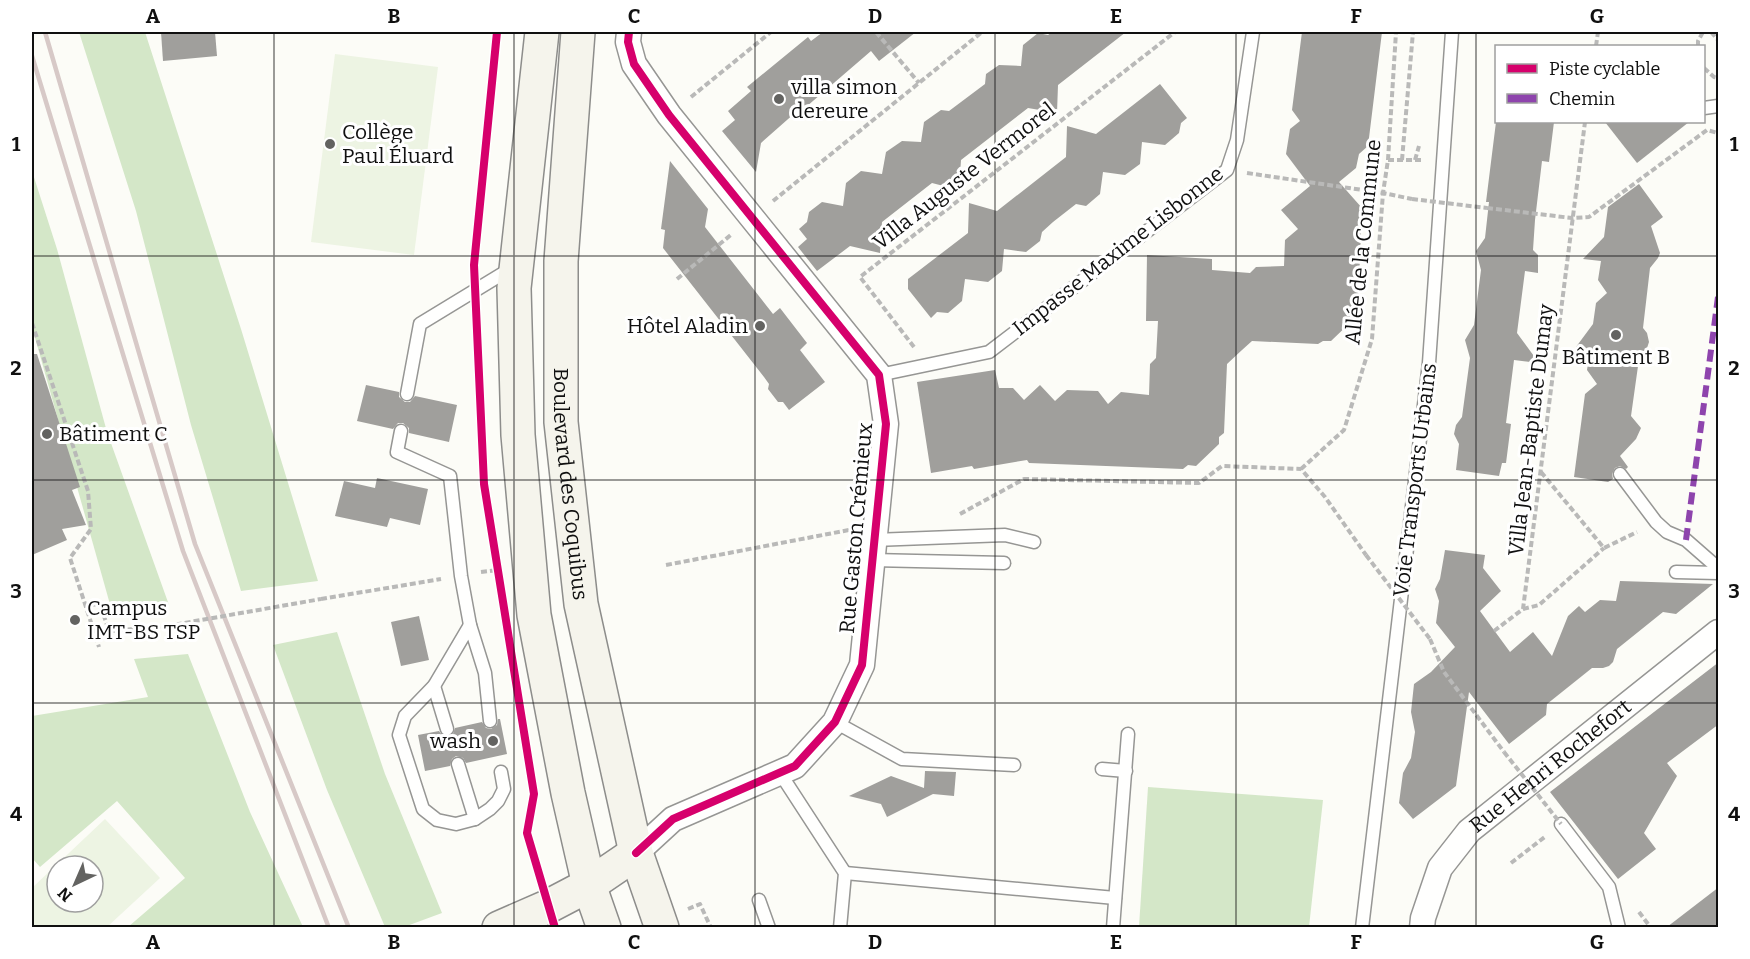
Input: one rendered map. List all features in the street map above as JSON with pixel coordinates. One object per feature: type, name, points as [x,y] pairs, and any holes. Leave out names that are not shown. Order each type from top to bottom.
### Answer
[{"type":"main road","points":[[542,32],[514,288],[518,435],[534,615],[568,793],[589,885],[604,927]]},
{"type":"main road","name":"Boulevard des Coquibus","points":[[578,32],[561,261],[561,422],[581,604],[636,853],[662,927]]},
{"type":"main road","points":[[499,927],[548,907],[589,885],[636,853]]},
{"type":"street","points":[[628,32],[628,42],[634,64],[669,115],[879,375]]},
{"type":"street","name":"Rue Gaston Crémieux","points":[[636,853],[673,819],[795,766],[835,722],[862,665],[886,424],[879,375]]},
{"type":"street","name":"Rue Henri Rochefort","points":[[1422,927],[1440,868],[1469,831],[1719,632]]},
{"type":"lane","name":"Impasse Maxime Lisbonne","points":[[879,375],[989,352],[1227,171],[1237,140],[1253,32]]},
{"type":"lane","name":"Voie Transports Urbains","points":[[1362,927],[1429,363],[1452,32]]},
{"type":"lane","points":[[407,394],[420,324],[516,266]]},
{"type":"lane","points":[[401,431],[397,452],[450,476],[470,625],[484,673],[490,720]]},
{"type":"lane","points":[[1620,474],[1656,522],[1667,532],[1686,540],[1719,568]]},
{"type":"lane","points":[[873,542],[1005,534],[1034,542]]},
{"type":"lane","points":[[873,542],[1004,563]]},
{"type":"lane","points":[[1676,572],[1719,573]]},
{"type":"lane","points":[[470,625],[434,686],[405,716],[399,735],[423,809],[437,820],[456,824],[475,819],[498,801],[504,789],[501,772]]},
{"type":"lane","points":[[434,686],[447,729]]},
{"type":"lane","points":[[835,722],[902,759],[1014,765]]},
{"type":"lane","points":[[1113,927],[1128,734]]},
{"type":"lane","points":[[458,764],[475,819]]},
{"type":"lane","points":[[1102,769],[1126,771]]},
{"type":"lane","points":[[780,773],[845,873],[840,927]]},
{"type":"lane","points":[[1561,824],[1610,887],[1619,927]]},
{"type":"lane","points":[[845,873],[1115,898]]},
{"type":"lane","points":[[759,900],[769,927]]},
{"type":"path","points":[[669,115],[771,32]]},
{"type":"path","points":[[876,32],[919,83]]},
{"type":"path","points":[[677,279],[982,32]]},
{"type":"path","points":[[1402,160],[1413,32]]},
{"type":"path","points":[[1711,32],[1719,40]]},
{"type":"path","points":[[1705,69],[1714,77],[1719,78]]},
{"type":"path","points":[[1227,171],[1412,199],[1572,218],[1589,217],[1707,130],[1719,133]]},
{"type":"path","points":[[1415,160],[1419,146]]},
{"type":"path","points":[[32,323],[88,491],[91,529],[70,558],[99,647]]},
{"type":"path","points":[[956,516],[1024,479],[1199,483],[1222,466],[1301,469],[1325,497],[1430,639],[1444,672],[1561,824],[1511,863]]},
{"type":"path","points":[[1540,471],[1604,548]]},
{"type":"path","points":[[1494,631],[1523,609],[1539,605],[1604,548],[1656,522]]},
{"type":"path","points":[[666,565],[860,527],[873,542]]},
{"type":"path","points":[[496,559],[500,581]]},
{"type":"path","points":[[84,606],[100,604],[109,631],[167,626],[498,570]]},
{"type":"path","points":[[1640,913],[1651,927]]},
{"type":"green space","points":[[79,32],[145,32],[241,329],[318,581],[241,591],[191,425],[136,211]]},
{"type":"green space","points":[[335,54],[438,67],[414,255],[311,242]]},
{"type":"green space","points":[[32,171],[57,249],[107,432],[169,605],[113,615],[32,327]]},
{"type":"green space","points":[[337,632],[385,774],[442,913],[404,927],[385,927],[327,790],[273,645]]},
{"type":"green space","points":[[188,654],[250,812],[303,927],[128,927],[185,878],[117,801],[55,854],[45,854],[45,863],[40,867],[32,858],[32,716],[148,697],[134,659]]},
{"type":"green space","points":[[1148,787],[1323,800],[1309,927],[1139,927]]},
{"type":"green space","points":[[105,819],[160,878],[107,927],[32,927],[32,888],[45,876],[45,914],[105,914],[105,854],[68,854]]},
{"type":"building","points":[[161,32],[215,32],[217,56],[163,61]]},
{"type":"building","name":"villa simon dereure","points":[[823,32],[916,32],[879,61],[871,51],[806,107],[804,105],[761,143],[756,172],[722,131],[735,120],[728,111],[751,91],[747,87],[808,37],[811,41]]},
{"type":"building","points":[[1052,32],[1126,32],[1058,85],[1057,113],[1028,108],[961,160],[959,190],[932,183],[882,222],[880,253],[850,246],[817,271],[798,247],[807,239],[799,229],[807,222],[809,212],[822,202],[843,206],[846,183],[861,171],[882,174],[886,152],[902,141],[921,142],[924,122],[941,110],[949,111],[985,84],[986,74],[999,65],[1021,66],[1023,45],[1038,33],[1048,35]]},
{"type":"building","points":[[1302,32],[1382,32],[1368,146],[1359,154],[1356,168],[1339,182],[1362,208],[1358,306],[1354,311],[1354,319],[1331,341],[1318,344],[1252,341],[1242,350],[1227,364],[1224,433],[1219,437],[1219,444],[1196,466],[1188,465],[1183,469],[1029,463],[1027,460],[974,469],[972,466],[931,473],[917,382],[995,370],[999,388],[1013,388],[1024,400],[1040,385],[1055,401],[1067,390],[1098,391],[1108,404],[1121,392],[1149,395],[1150,364],[1156,358],[1158,321],[1146,321],[1147,255],[1212,259],[1212,270],[1250,273],[1256,267],[1284,266],[1285,240],[1298,229],[1281,210],[1310,186],[1286,154],[1290,129],[1300,121],[1292,110]]},
{"type":"building","points":[[1160,84],[1187,118],[1181,123],[1179,133],[1165,145],[1142,142],[1140,164],[1125,175],[1103,172],[1100,194],[1086,206],[1076,204],[1042,232],[1040,241],[1026,252],[1004,249],[1002,271],[988,282],[965,279],[962,301],[948,313],[937,312],[931,318],[908,289],[908,279],[968,233],[969,203],[997,211],[1066,157],[1067,126],[1096,134]]},
{"type":"building","points":[[1496,123],[1554,123],[1549,162],[1542,161],[1535,220],[1533,250],[1538,255],[1538,273],[1525,271],[1517,333],[1539,363],[1514,360],[1506,423],[1511,424],[1506,463],[1502,463],[1499,476],[1456,470],[1459,444],[1454,434],[1456,425],[1462,417],[1470,358],[1465,340],[1474,325],[1481,270],[1476,251],[1485,238],[1489,202],[1486,202]]},
{"type":"building","points":[[1606,123],[1688,123],[1637,163]]},
{"type":"building","name":"Hôtel Aladin","points":[[670,161],[708,209],[705,227],[773,314],[780,308],[807,343],[800,350],[825,382],[789,410],[783,402],[778,402],[768,389],[769,384],[764,377],[663,248],[665,230],[661,229]]},
{"type":"building","name":"Bâtiment B","points":[[1639,184],[1663,217],[1651,226],[1660,253],[1650,268],[1643,328],[1649,342],[1646,351],[1639,359],[1631,416],[1641,428],[1636,439],[1620,456],[1628,467],[1626,469],[1620,466],[1615,468],[1612,474],[1613,479],[1608,482],[1574,477],[1585,394],[1597,384],[1587,370],[1590,350],[1576,347],[1593,324],[1596,303],[1607,293],[1598,280],[1601,261],[1583,259],[1604,237],[1608,207]]},
{"type":"building","name":"Bâtiment C","points":[[32,354],[37,354],[80,487],[72,490],[86,525],[62,529],[67,540],[32,555]]},
{"type":"building","points":[[366,385],[399,392],[399,397],[405,402],[410,402],[415,396],[457,405],[449,442],[409,433],[409,428],[403,423],[398,423],[393,429],[357,421]]},
{"type":"building","points":[[377,478],[428,489],[420,525],[390,518],[387,527],[335,516],[344,481],[375,488]]},
{"type":"building","points":[[1445,550],[1485,555],[1483,568],[1501,591],[1480,611],[1510,652],[1533,632],[1552,656],[1568,616],[1579,606],[1585,612],[1600,600],[1616,601],[1620,581],[1713,584],[1676,614],[1663,612],[1617,649],[1613,662],[1609,666],[1592,668],[1547,704],[1546,715],[1509,744],[1469,692],[1456,786],[1413,819],[1399,803],[1403,773],[1411,758],[1415,732],[1411,712],[1414,684],[1431,672],[1455,647],[1436,623],[1439,601],[1435,589],[1440,579]]},
{"type":"building","points":[[419,616],[429,660],[401,666],[391,622]]},
{"type":"building","points":[[1719,662],[1719,724],[1667,763],[1677,776],[1644,833],[1656,849],[1618,879],[1550,792]]},
{"type":"building","points":[[500,719],[507,754],[466,763],[463,758],[456,756],[452,759],[450,766],[425,771],[418,735],[439,731],[442,735],[449,737],[455,728],[482,722],[486,728],[491,729],[497,725]]},
{"type":"building","points":[[925,771],[956,772],[954,796],[933,794],[887,817],[881,804],[849,796],[891,776],[924,788]]},
{"type":"building","points":[[1719,887],[1719,927],[1667,927]]},
{"type":"railway","points":[[45,32],[195,544],[349,928]]},
{"type":"railway","points":[[32,56],[183,551],[329,928]]},
{"type":"marked path","points":[[1686,540],[1718,297]]},
{"type":"cycle path","points":[[497,32],[474,265],[484,484],[534,794],[527,833],[555,928]]},
{"type":"cycle path","points":[[629,32],[628,42],[634,64],[669,115],[879,375],[886,424],[862,665],[835,722],[795,766],[673,819],[636,853]]},
{"type":"place","name":"villa simon dereure","points":[[779,99]]},
{"type":"place","name":"Collège Paul Éluard","points":[[330,144]]},
{"type":"place","name":"Hôtel Aladin","points":[[760,326]]},
{"type":"place","name":"Bâtiment B","points":[[1616,335]]},
{"type":"place","name":"Bâtiment C","points":[[47,434]]},
{"type":"place","name":"Campus IMT-BS TSP","points":[[75,620]]},
{"type":"place","name":"wash","points":[[493,741]]}]
